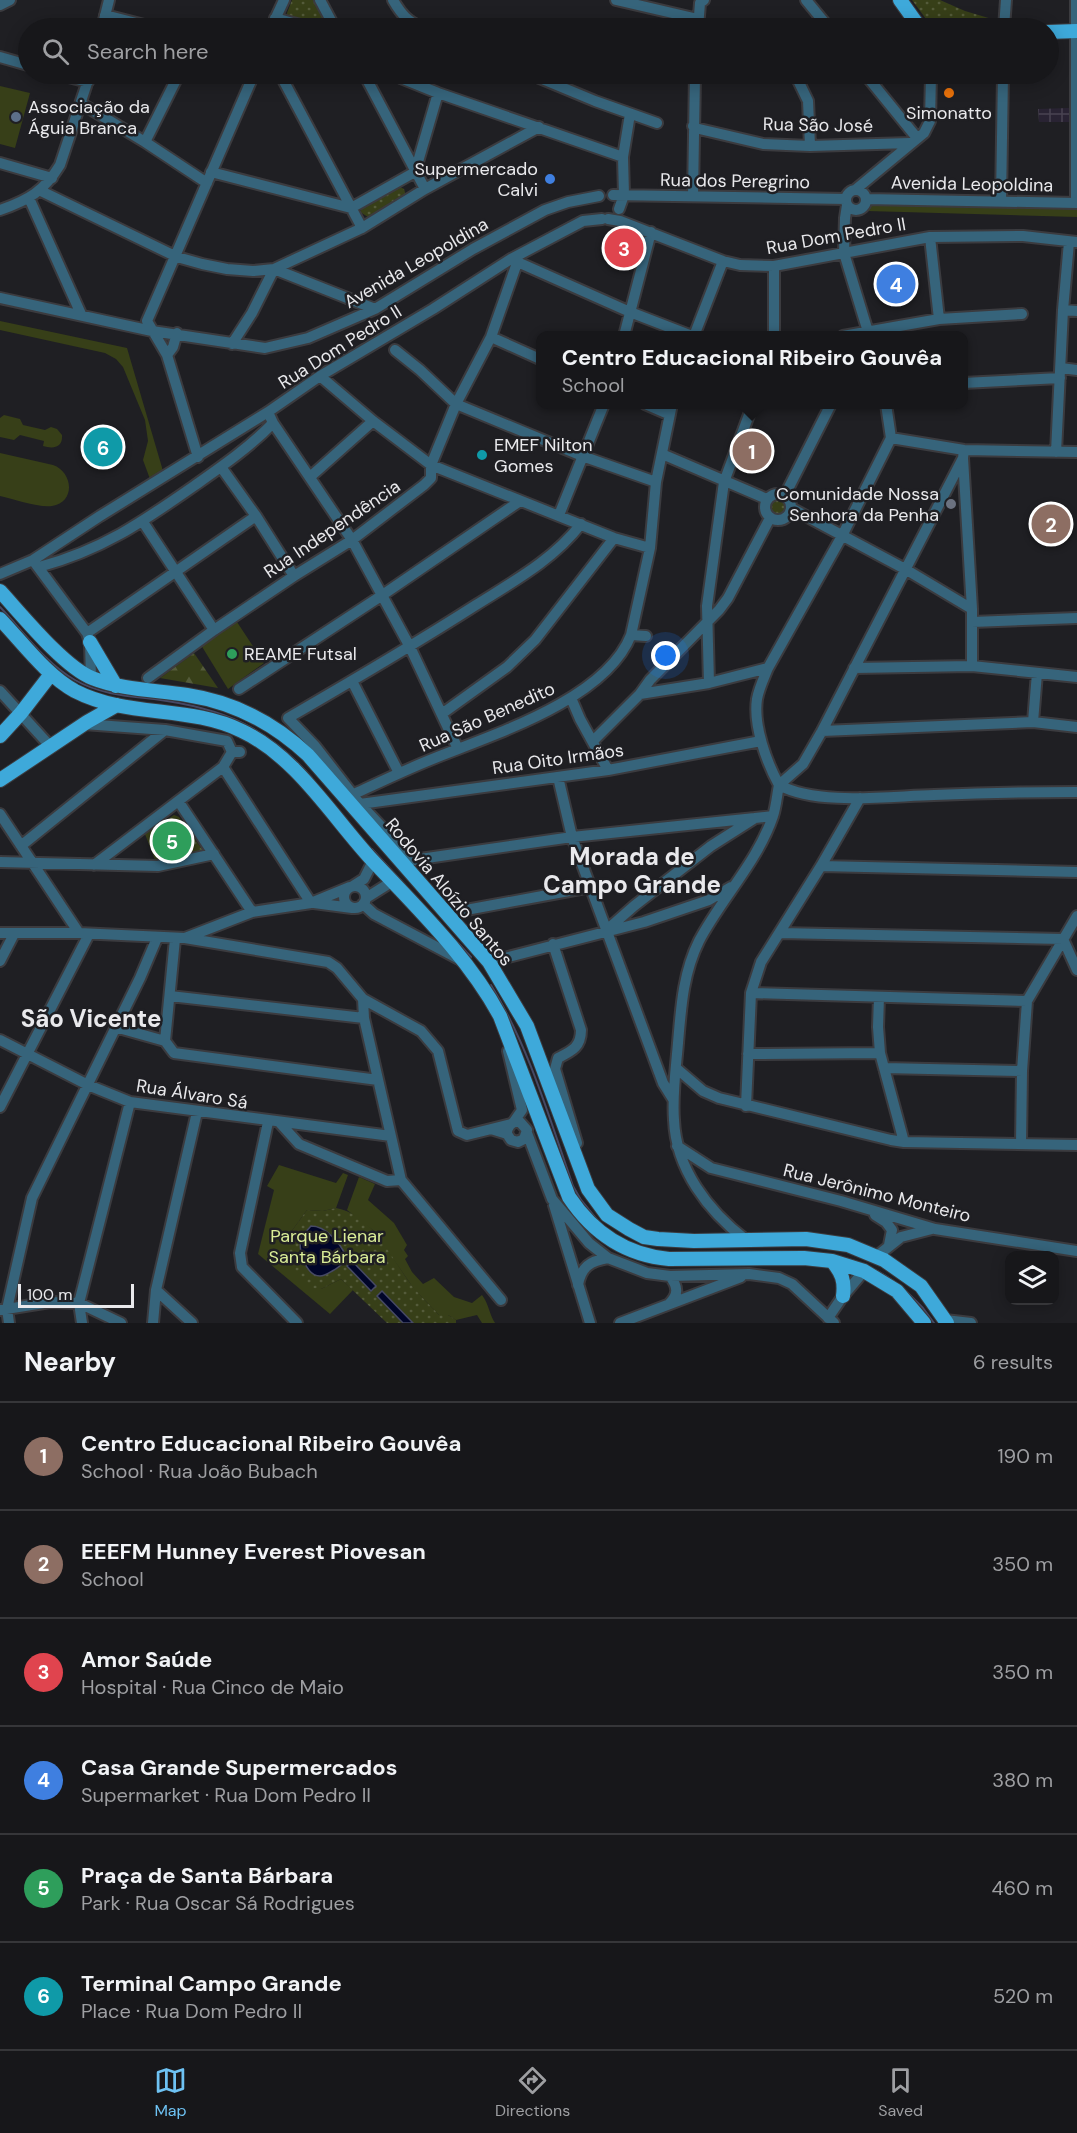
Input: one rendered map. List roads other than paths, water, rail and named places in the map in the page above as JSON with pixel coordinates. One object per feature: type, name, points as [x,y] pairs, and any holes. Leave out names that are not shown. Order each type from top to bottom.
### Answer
[{"type":"main road","points":[[900,0],[911,18]]},
{"type":"main road","points":[[1059,32],[1077,31]]},
{"type":"main road","name":"Rodovia Aloízio Santos","points":[[0,591],[91,688],[117,705],[215,720],[259,740],[285,759],[464,962],[482,987],[552,1114],[588,1189],[607,1215],[644,1236],[674,1241],[806,1239],[848,1245],[897,1291],[924,1323]]},
{"type":"main road","name":"Rodovia Aloízio Santos","points":[[0,619],[51,674],[74,690],[116,686],[189,695],[220,702],[262,721],[291,740],[308,755],[489,962],[527,1026],[552,1114],[569,1197],[576,1208],[606,1238],[634,1252],[649,1257],[669,1259],[804,1258],[870,1264],[921,1286],[946,1322]]},
{"type":"main road","points":[[89,638],[116,686]]},
{"type":"main road","points":[[0,736],[51,674]]},
{"type":"main road","points":[[86,723],[91,688]]},
{"type":"main road","points":[[0,780],[117,705]]},
{"type":"main road","points":[[464,962],[489,962],[482,987]]},
{"type":"main road","points":[[832,1261],[841,1272],[845,1283],[843,1296]]},
{"type":"street","points":[[0,5],[10,0]]},
{"type":"street","points":[[104,18],[109,0]]},
{"type":"street","points":[[275,18],[284,0]]},
{"type":"street","points":[[320,0],[330,18]]},
{"type":"street","points":[[393,0],[406,18]]},
{"type":"street","points":[[618,0],[678,18]]},
{"type":"street","points":[[806,0],[821,18]]},
{"type":"street","points":[[1005,18],[1006,0]]},
{"type":"street","points":[[1076,0],[1076,203]]},
{"type":"street","points":[[699,18],[701,1]]},
{"type":"street","points":[[105,15],[117,18]]},
{"type":"street","points":[[0,57],[18,62]]},
{"type":"street","points":[[0,210],[29,198],[41,190],[52,178],[60,165],[87,84]]},
{"type":"street","points":[[146,142],[174,84]]},
{"type":"street","points":[[198,457],[167,355],[148,324],[148,317],[177,257],[250,84]]},
{"type":"street","points":[[285,84],[363,228]]},
{"type":"street","points":[[369,84],[425,189]]},
{"type":"street","points":[[416,84],[623,157]]},
{"type":"street","points":[[555,84],[657,123]]},
{"type":"street","points":[[693,196],[695,84]]},
{"type":"street","points":[[800,84],[808,101],[810,146]]},
{"type":"street","points":[[872,84],[914,141]]},
{"type":"street","points":[[866,331],[844,253],[845,218],[849,207],[850,192],[924,133],[930,121],[931,84]]},
{"type":"street","points":[[1001,201],[1003,84]]},
{"type":"street","points":[[82,104],[209,177],[351,208],[415,172],[438,93]]},
{"type":"street","points":[[618,195],[606,193],[599,196],[594,201],[597,215],[605,219],[614,217],[619,209],[618,195],[630,114]]},
{"type":"street","name":"Rua São José","points":[[693,126],[763,144],[810,146],[914,141]]},
{"type":"street","points":[[41,190],[177,257],[227,269],[274,270],[363,228],[425,189],[539,127]]},
{"type":"street","points":[[0,163],[52,178]]},
{"type":"street","points":[[849,207],[863,207],[866,198],[864,194],[855,190]]},
{"type":"street","name":"Rua dos Peregrino","points":[[618,195],[693,196],[849,207]]},
{"type":"street","name":"Avenida Leopoldina","points":[[0,298],[152,331],[265,348],[295,342],[375,309],[473,249],[545,210],[568,202],[599,196]]},
{"type":"street","points":[[29,198],[81,314]]},
{"type":"street","name":"Avenida Leopoldina","points":[[866,198],[1076,203]]},
{"type":"street","name":"Rua Dom Pedro II","points":[[36,563],[100,516],[198,457],[320,376],[583,220],[620,220],[723,261],[740,265],[774,266],[930,237],[1023,236],[1073,242]]},
{"type":"street","points":[[625,331],[651,232]]},
{"type":"street","points":[[930,237],[939,319]]},
{"type":"street","points":[[1056,452],[1063,310],[1073,242]]},
{"type":"street","points":[[514,261],[630,312],[680,331]]},
{"type":"street","name":"Rua Independência","points":[[148,678],[214,630],[352,540],[424,486],[431,478],[431,465],[456,404],[491,337],[514,261]]},
{"type":"street","points":[[695,331],[723,261]]},
{"type":"street","points":[[774,266],[774,331]]},
{"type":"street","points":[[274,270],[375,309]]},
{"type":"street","points":[[232,344],[252,313],[274,270]]},
{"type":"street","points":[[1063,310],[1077,310]]},
{"type":"street","points":[[881,331],[939,319],[1022,314]]},
{"type":"street","points":[[167,355],[173,347],[177,333]]},
{"type":"street","points":[[491,337],[536,357]]},
{"type":"street","points":[[395,350],[456,404],[582,456],[656,482]]},
{"type":"street","points":[[968,382],[1077,370]]},
{"type":"street","points":[[320,376],[373,421],[431,465],[614,538],[650,548]]},
{"type":"street","points":[[559,515],[602,409]]},
{"type":"street","name":"Rua São Benedito","points":[[352,795],[399,773],[543,714],[571,698],[618,658],[631,635],[650,548],[656,482],[670,409]]},
{"type":"street","points":[[709,683],[707,623],[709,591],[724,482],[751,409]]},
{"type":"street","points":[[785,495],[829,409]]},
{"type":"street","points":[[887,409],[891,438],[842,536],[768,668],[760,687],[756,702],[761,741],[771,771],[780,785],[801,794],[860,798],[1077,792]]},
{"type":"street","points":[[268,412],[273,423],[352,540],[410,647],[458,749]]},
{"type":"street","points":[[310,477],[373,421]]},
{"type":"street","points":[[0,574],[36,563],[71,558],[116,538],[143,522],[221,467],[273,423]]},
{"type":"street","points":[[891,438],[964,454],[1077,452]]},
{"type":"street","points":[[662,454],[767,499]]},
{"type":"street","points":[[746,1240],[727,1225],[710,1206],[688,1174],[677,1146],[674,1099],[681,1001],[687,975],[698,944],[732,886],[758,848],[773,816],[780,785],[803,764],[822,732],[964,454]]},
{"type":"street","points":[[964,454],[972,609],[972,666]]},
{"type":"street","points":[[221,467],[256,516],[294,576]]},
{"type":"street","points":[[776,494],[785,495],[790,501],[789,514],[784,519],[770,518],[765,509],[767,499],[776,494]]},
{"type":"street","points":[[239,689],[520,501]]},
{"type":"street","points":[[791,508],[905,569],[972,609]]},
{"type":"street","points":[[89,638],[256,516]]},
{"type":"street","points":[[593,741],[640,694],[650,680],[707,623],[728,598],[770,518]]},
{"type":"street","points":[[143,522],[214,630]]},
{"type":"street","points":[[581,524],[568,541],[549,558],[410,647],[288,718],[315,746],[352,795],[413,860],[572,837],[773,816]]},
{"type":"street","points":[[443,713],[507,667],[535,640],[614,538]]},
{"type":"street","points":[[36,563],[89,638],[91,688]]},
{"type":"street","points":[[972,622],[1077,618]]},
{"type":"street","points":[[631,635],[646,636]]},
{"type":"street","points":[[854,668],[972,666],[1077,677]]},
{"type":"street","points":[[640,694],[709,683],[768,668]]},
{"type":"street","points":[[1033,722],[1037,673]]},
{"type":"street","points":[[352,681],[399,773]]},
{"type":"street","points":[[0,691],[51,747]]},
{"type":"street","points":[[571,698],[608,770]]},
{"type":"street","points":[[822,732],[1033,722],[1077,727]]},
{"type":"street","points":[[86,723],[165,730],[227,741],[236,752],[223,768],[94,865]]},
{"type":"street","points":[[22,845],[165,730]]},
{"type":"street","name":"Rua Oito Irmãos","points":[[360,804],[608,770],[761,741]]},
{"type":"street","points":[[223,768],[311,903]]},
{"type":"street","points":[[558,777],[572,837],[663,1083],[674,1099]]},
{"type":"street","points":[[746,1106],[751,993],[761,962],[860,798]]},
{"type":"street","points":[[179,802],[252,912]]},
{"type":"street","points":[[0,814],[84,934]]},
{"type":"street","points":[[607,931],[634,906],[711,846],[755,818]]},
{"type":"street","points":[[0,862],[158,866],[214,854]]},
{"type":"street","points":[[311,903],[364,879],[373,861]]},
{"type":"street","points":[[821,866],[1077,872]]},
{"type":"street","points":[[351,886],[345,892],[344,898],[347,904],[360,903],[393,881]]},
{"type":"street","points":[[351,886],[362,889],[360,903]]},
{"type":"street","points":[[489,962],[684,910],[709,900],[732,886]]},
{"type":"street","points":[[466,910],[591,887]]},
{"type":"street","points":[[180,938],[252,912],[311,903],[360,903],[374,914],[464,962]]},
{"type":"street","points":[[1021,1144],[1022,1071],[1027,1001],[1077,916]]},
{"type":"street","points":[[0,933],[180,938],[328,962],[337,968],[363,999],[421,1031],[438,1051],[458,1131],[461,1134],[467,1135],[510,1127],[520,1122],[527,1131],[552,1199],[590,1323]]},
{"type":"street","points":[[780,933],[1063,939]]},
{"type":"street","points":[[0,961],[14,934]]},
{"type":"street","points":[[0,1107],[84,934]]},
{"type":"street","points":[[9,1323],[4,1309],[32,1198],[140,978],[157,938]]},
{"type":"street","points":[[165,1041],[180,938]]},
{"type":"street","points":[[1063,939],[1077,970]]},
{"type":"street","points":[[552,1114],[555,1069],[558,1058],[576,1048],[581,1040],[581,1030],[553,944]]},
{"type":"street","points":[[751,993],[1027,1001]]},
{"type":"street","points":[[170,996],[364,1018]]},
{"type":"street","points":[[879,997],[880,1053],[904,1142]]},
{"type":"street","points":[[363,999],[364,1018],[401,1180],[501,1300]]},
{"type":"street","points":[[500,1016],[522,1110],[528,1116],[552,1114]]},
{"type":"street","points":[[115,1027],[165,1041],[174,1053],[378,1080]]},
{"type":"street","name":"Rua Álvaro Sá","points":[[0,1040],[88,1085],[130,1102],[391,1136]]},
{"type":"street","points":[[748,1054],[880,1053]]},
{"type":"street","points":[[676,1068],[704,1091],[719,1098],[904,1142],[1077,1145]]},
{"type":"street","points":[[884,1068],[1022,1071]]},
{"type":"street","points":[[82,1323],[79,1303],[130,1102]]},
{"type":"street","points":[[522,1110],[510,1127],[511,1140],[532,1148]]},
{"type":"street","points":[[153,1323],[156,1290],[197,1112]]},
{"type":"street","points":[[518,1142],[524,1139],[527,1131],[552,1114]]},
{"type":"street","points":[[297,1323],[240,1263],[240,1253],[274,1122],[299,1144],[387,1181],[401,1180]]},
{"type":"street","name":"Rua Jerônimo Monteiro","points":[[677,1146],[711,1168],[935,1229],[1077,1251]]},
{"type":"street","points":[[552,1199],[589,1243],[608,1258],[647,1273],[670,1276],[749,1274],[779,1278],[792,1284],[831,1320],[843,1296],[889,1245],[904,1235],[935,1229]]},
{"type":"street","points":[[864,1208],[886,1222],[892,1230],[889,1245]]},
{"type":"street","points":[[578,1286],[586,1265],[608,1258]]},
{"type":"street","points":[[620,1323],[749,1274]]},
{"type":"street","points":[[668,1305],[676,1297],[677,1289],[670,1276]]},
{"type":"street","points":[[156,1290],[192,1323]]},
{"type":"street","points":[[4,1309],[50,1302],[79,1303],[121,1323]]},
{"type":"street","points":[[946,1322],[971,1323]]},
{"type":"water","points":[[311,1226],[322,1229],[332,1236],[346,1256],[340,1266],[322,1276],[310,1271],[302,1254],[301,1237]]},
{"type":"water","points":[[352,1261],[376,1286],[371,1291],[347,1266]]},
{"type":"water","points":[[382,1291],[413,1323],[403,1323],[377,1296]]},
{"type":"waterway","points":[[0,607],[44,656],[64,673],[84,685],[113,694],[178,703],[222,714],[241,722],[278,745],[312,778]]},
{"type":"waterway","points":[[372,849],[405,885]]},
{"type":"waterway","points":[[431,913],[441,924]]},
{"type":"waterway","points":[[447,931],[471,957]]},
{"type":"waterway","points":[[491,985],[527,1058],[547,1108],[573,1186],[598,1221]]},
{"type":"waterway","points":[[769,1252],[803,1252],[835,1256],[865,1265],[895,1282]]},
{"type":"waterway","points":[[904,1289],[934,1323]]},
{"type":"place","name":"Simonatto","points":[[949,93]]},
{"type":"place","name":"Associação da Águia Branca","points":[[16,117]]},
{"type":"place","name":"Supermercado Calvi","points":[[550,179]]},
{"type":"place","name":"Amor Saúde","points":[[624,248]]},
{"type":"place","name":"Casa Grande Supermercados","points":[[896,284]]},
{"type":"place","name":"Terminal Campo Grande","points":[[103,447]]},
{"type":"place","name":"Centro Educacional Ribeiro Gouvêa","points":[[752,451]]},
{"type":"place","name":"EMEF Nilton Gomes","points":[[482,455]]},
{"type":"place","name":"Comunidade Nossa Senhora da Penha","points":[[951,504]]},
{"type":"place","name":"EEEFM Hunney Everest Piovesan","points":[[1051,524]]},
{"type":"place","name":"REAME Futsal","points":[[232,654]]},
{"type":"place","name":"Praça de Santa Bárbara","points":[[172,841]]},
{"type":"district","name":"Morada de Campo Grande","points":[[632,871]]},
{"type":"district","name":"São Vicente","points":[[91,1019]]},
{"type":"park label","name":"Parque Lienar Santa Bárbara","points":[[327,1246]]}]
